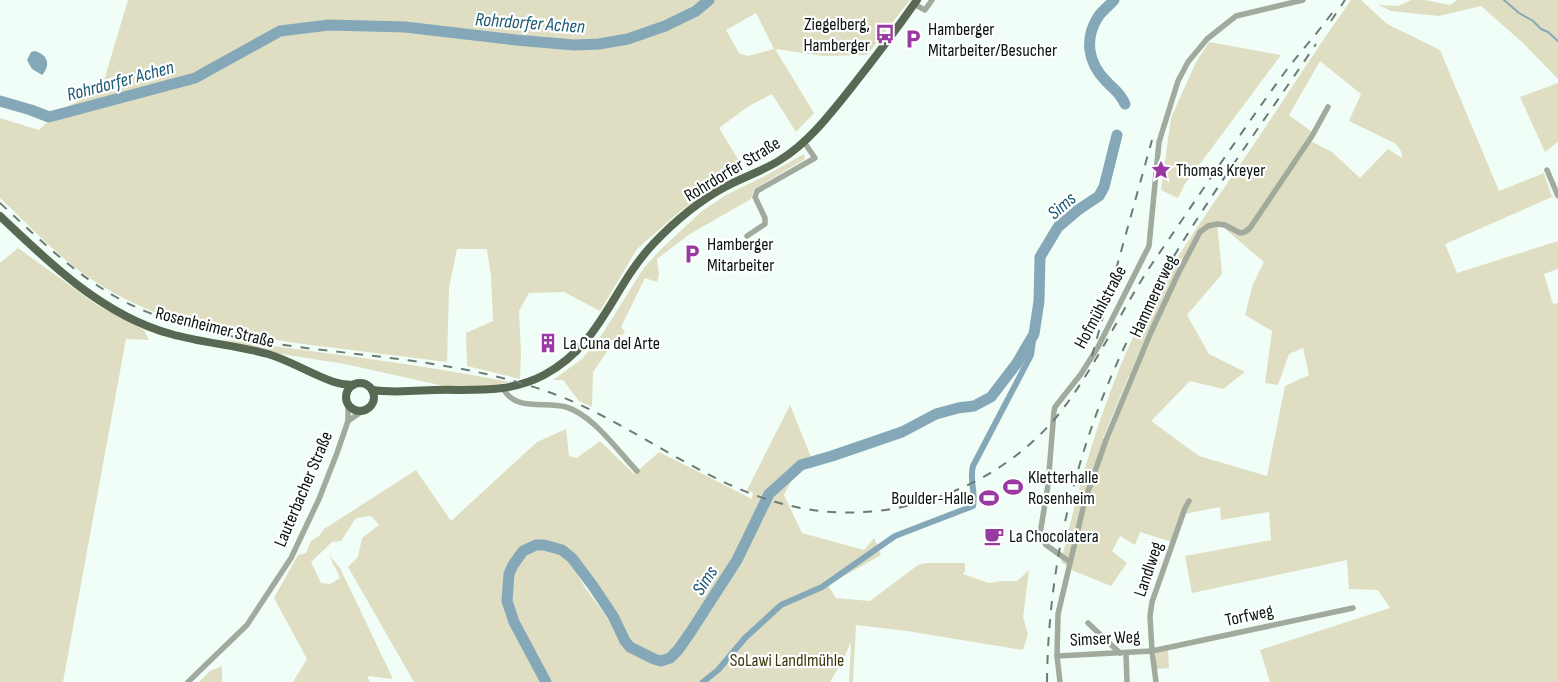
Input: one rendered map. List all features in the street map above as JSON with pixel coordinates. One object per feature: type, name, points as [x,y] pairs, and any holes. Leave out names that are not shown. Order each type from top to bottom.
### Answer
[{"type":"main road","name":"Rohrdorfer Straße","points":[[372,390],[389,392],[473,391],[504,388],[541,376],[558,367],[580,349],[597,328],[639,260],[655,242],[691,209],[727,186],[780,160],[804,142],[820,126],[880,51],[916,2]]},
{"type":"main road","name":"Rosenheimer Straße","points":[[0,216],[64,274],[107,304],[146,326],[171,334],[267,354],[302,367],[335,383],[353,385]]},
{"type":"main road","name":"Rosenheimer Straße","points":[[335,383],[346,396]]},
{"type":"main road","points":[[363,384],[372,390],[374,400],[368,409],[361,412],[354,410],[348,405],[346,396],[353,385],[363,384]]},
{"type":"main road","name":"Rohrdorfer Straße","points":[[374,400],[389,392]]},
{"type":"street","points":[[916,2],[925,10],[932,0]]},
{"type":"street","name":"Hofmühlstraße","points":[[1070,562],[1046,545],[1040,534],[1048,485],[1055,407],[1081,374],[1098,347],[1149,246],[1159,142],[1178,81],[1203,42],[1236,16],[1303,0]]},
{"type":"street","name":"Hammererweg","points":[[1070,562],[1085,500],[1106,440],[1151,332],[1200,232],[1208,226],[1217,224],[1240,233],[1250,228],[1312,136],[1328,107]]},
{"type":"street","points":[[747,236],[765,224],[755,197],[758,191],[815,158],[804,142]]},
{"type":"street","points":[[1547,170],[1555,183],[1558,196]]},
{"type":"street","points":[[504,388],[507,395],[519,402],[564,406],[580,412],[637,470]]},
{"type":"street","name":"Lauterbacher Straße","points":[[188,682],[247,625],[291,558],[319,499],[348,421],[348,405]]},
{"type":"street","name":"Lauterbacher Straße","points":[[348,421],[361,412]]},
{"type":"street","name":"Landlweg","points":[[1152,651],[1150,616],[1152,602],[1184,508],[1189,501]]},
{"type":"street","points":[[1060,682],[1058,614],[1070,562]]},
{"type":"street","name":"Torfweg","points":[[1152,651],[1353,608]]},
{"type":"street","points":[[1088,623],[1123,653],[1126,682]]},
{"type":"street","name":"Simser Weg","points":[[1058,656],[1152,651],[1156,682]]},
{"type":"green space","points":[[128,0],[910,0],[867,55],[824,56],[775,49],[814,113],[796,132],[772,94],[749,106],[719,128],[744,169],[679,212],[637,249],[600,311],[564,292],[529,293],[519,311],[520,379],[467,366],[466,333],[493,321],[491,276],[487,249],[457,249],[449,288],[447,362],[274,340],[195,325],[144,308],[119,296],[81,272],[0,198],[0,118],[39,130],[57,113],[102,87]],"holes":[[[756,13],[774,49],[748,56],[739,53],[726,30]]]},
{"type":"green space","points":[[1351,0],[1361,0],[1387,24],[1440,50],[1499,191],[1544,173],[1552,197],[1445,244],[1457,273],[1558,241],[1558,269],[1544,274],[1553,304],[1558,303],[1558,682],[1270,682],[1260,650],[1390,608],[1378,590],[1349,589],[1347,560],[1192,593],[1185,556],[1271,540],[1269,512],[1221,520],[1220,507],[1184,514],[1175,543],[1140,532],[1135,545],[1120,536],[1112,551],[1127,563],[1111,586],[1074,571],[1061,562],[1074,507],[1098,426],[1118,372],[1141,320],[1185,246]],"holes":[[[1320,61],[1361,94],[1349,121],[1396,144],[1401,151],[1402,158],[1388,149],[1360,178],[1332,152],[1307,139],[1312,132],[1289,115]],[[1217,222],[1264,262],[1253,284],[1245,315],[1272,331],[1265,383],[1278,385],[1289,354],[1303,348],[1309,375],[1285,386],[1267,476],[1199,456],[1151,421],[1190,381],[1223,389],[1245,372],[1209,354],[1187,315],[1222,274]],[[1129,376],[1135,376],[1108,442],[1103,438]]]},
{"type":"green space","points":[[1411,0],[1425,0],[1450,5],[1457,0],[1558,0],[1558,79],[1523,43],[1481,6],[1439,16],[1391,11],[1378,5],[1398,6]]},
{"type":"green space","points":[[1209,42],[1281,55],[1185,184],[1178,198],[1161,190],[1171,118],[1196,62]]},
{"type":"green space","points":[[1558,83],[1558,142],[1545,152],[1520,97]]},
{"type":"green space","points":[[804,154],[805,159],[754,189],[751,199],[690,234],[657,259],[659,275],[657,282],[645,278],[621,327],[625,332],[611,346],[593,372],[592,407],[579,401],[563,380],[553,380],[582,359],[603,333],[643,269],[660,250],[702,211],[726,195]]},
{"type":"green space","points":[[18,248],[97,305],[144,330],[149,340],[126,339],[63,682],[0,682],[0,263]]},
{"type":"green space","points":[[220,339],[402,363],[510,382],[490,386],[444,386],[345,364],[281,354]]},
{"type":"green space","name":"SoLawi Landlmühle","points":[[790,405],[811,457],[791,481],[784,495],[802,533],[864,550],[874,538],[881,555],[828,585],[836,598],[870,601],[918,565],[926,563],[965,563],[963,574],[989,583],[1017,581],[1029,570],[1023,617],[1028,634],[1023,650],[907,631],[856,625],[853,682],[849,682],[851,642],[830,682],[414,682],[348,567],[358,557],[362,538],[379,525],[371,516],[356,518],[341,541],[332,542],[311,562],[321,583],[330,584],[340,578],[329,555],[340,568],[393,679],[367,676],[370,682],[293,682],[307,659],[274,598],[298,555],[306,553],[311,541],[319,536],[324,529],[416,470],[451,521],[537,442],[566,429],[569,456],[577,458],[600,441],[634,474],[659,452],[752,499],[753,493],[747,490]],"holes":[[[579,573],[585,578],[608,610],[619,634],[618,636],[604,613],[584,587],[578,575]]]},
{"type":"green space","points":[[1168,650],[1169,668],[1156,669],[1156,653]]},
{"type":"green space","points":[[222,666],[222,682],[199,682],[210,671]]},
{"type":"water","points":[[35,51],[43,55],[47,61],[47,68],[42,75],[32,69],[27,60],[31,52]]},
{"type":"waterway","name":"Rohrdorfer Achen","points":[[0,101],[49,117],[195,78],[280,31],[329,25],[405,27],[516,40],[574,45],[599,44],[628,39],[665,26],[696,11],[709,0]]},
{"type":"waterway","name":"Sims","points":[[1114,0],[1100,15],[1094,25],[1091,34],[1090,50],[1092,59],[1100,74],[1119,94],[1125,104]]},
{"type":"waterway","points":[[1504,0],[1558,41]]},
{"type":"waterway","name":"Sims","points":[[546,682],[514,622],[507,601],[509,574],[523,551],[536,545],[544,545],[562,550],[572,558],[593,586],[613,616],[630,647],[661,661],[670,658],[690,633],[737,560],[769,494],[801,465],[902,432],[936,414],[974,406],[991,397],[1017,363],[1034,334],[1039,301],[1040,257],[1058,227],[1099,196],[1104,187],[1117,135]]},
{"type":"waterway","name":"Sims","points":[[703,682],[718,670],[745,638],[781,605],[822,587],[895,536],[973,506],[973,466],[1031,355],[1034,334]]},
{"type":"railway","points":[[1331,21],[1345,0]]},
{"type":"railway","points":[[0,203],[55,253],[85,277],[116,297],[159,317],[204,330],[250,340],[439,365],[514,381],[555,394],[582,406],[718,479],[769,500],[796,507],[833,512],[870,512],[907,506],[943,496],[977,481],[1009,461],[1037,437],[1062,410],[1088,373],[1145,274],[1285,72],[1332,13]]},
{"type":"railway","points":[[1047,682],[1049,635],[1061,540],[1085,447],[1119,358],[1159,281],[1180,246],[1316,44]]},
{"type":"railway","points":[[1092,356],[1152,140]]},
{"type":"place","name":"Ziegelberg, Hamberger","points":[[885,34]]},
{"type":"place","name":"Hamberger Mitarbeiter/Besucher","points":[[913,39]]},
{"type":"place","name":"Thomas Kreyer","points":[[1161,170]]},
{"type":"place","name":"Hamberger Mitarbeiter","points":[[692,254]]},
{"type":"place","name":"La Cuna del Arte","points":[[548,343]]},
{"type":"place","name":"Kletterhalle Rosenheim","points":[[1013,487]]},
{"type":"place","name":"Boulder-Halle","points":[[989,498]]},
{"type":"place","name":"La Chocolatera","points":[[994,536]]}]
